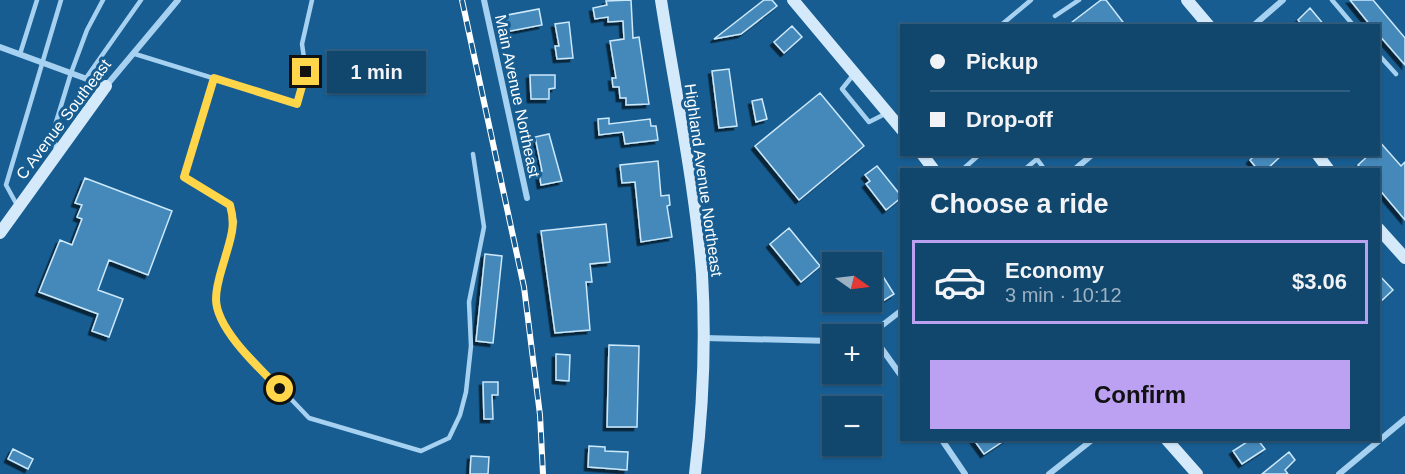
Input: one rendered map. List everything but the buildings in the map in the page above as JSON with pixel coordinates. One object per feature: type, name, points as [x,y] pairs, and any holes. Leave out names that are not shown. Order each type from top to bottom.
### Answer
[{"type":"main road","name":"Highland Avenue Northeast","points":[[661,0],[696,219],[704,338],[694,474]]},
{"type":"main road","points":[[793,0],[900,128]]},
{"type":"main road","points":[[1187,0],[1207,24]]},
{"type":"main road","name":"C Avenue Southeast","points":[[0,233],[106,86]]},
{"type":"main road","points":[[1380,230],[1405,258]]},
{"type":"main road","points":[[1168,441],[1197,474]]},
{"type":"street","name":"C Avenue Southeast","points":[[106,86],[178,0]]},
{"type":"street","name":"Main Avenue Northeast","points":[[484,0],[527,198]]},
{"type":"street","points":[[1254,24],[1283,0]]},
{"type":"street","points":[[0,47],[106,86]]},
{"type":"street","points":[[1076,168],[1091,156]]},
{"type":"street","points":[[882,326],[900,312]]},
{"type":"street","points":[[704,338],[822,341]]},
{"type":"street","points":[[882,350],[900,374]]},
{"type":"street","points":[[1380,440],[1405,419]]},
{"type":"street","points":[[943,441],[965,474]]},
{"type":"street","points":[[1049,474],[1091,441]]},
{"type":"street","points":[[1339,474],[1379,441]]},
{"type":"lane","points":[[20,54],[37,0]]},
{"type":"lane","points":[[18,207],[6,185],[61,0]]},
{"type":"lane","points":[[57,152],[53,132],[87,30],[103,0]]},
{"type":"lane","points":[[86,78],[141,0]]},
{"type":"lane","points":[[135,54],[297,104],[306,72],[302,44],[312,0]]},
{"type":"lane","points":[[1002,24],[1031,0]]},
{"type":"lane","points":[[1055,16],[1079,0]]},
{"type":"lane","points":[[1332,0],[1352,24]]},
{"type":"lane","points":[[1380,56],[1396,74]]},
{"type":"lane","points":[[854,74],[842,89],[869,122],[887,113]]},
{"type":"lane","points":[[214,78],[184,177],[230,205],[235,222],[218,281],[216,302],[222,319],[251,360],[309,418],[421,451],[449,438],[460,415],[466,392],[471,346],[469,302],[484,227],[473,154]]},
{"type":"lane","points":[[964,168],[978,156]]},
{"type":"railway","points":[[462,0],[524,287],[540,415],[543,474]]},
{"type":"route","points":[[280,389],[234,339],[222,319],[216,302],[218,281],[235,222],[230,205],[184,177],[214,78],[297,104],[306,72]]}]
